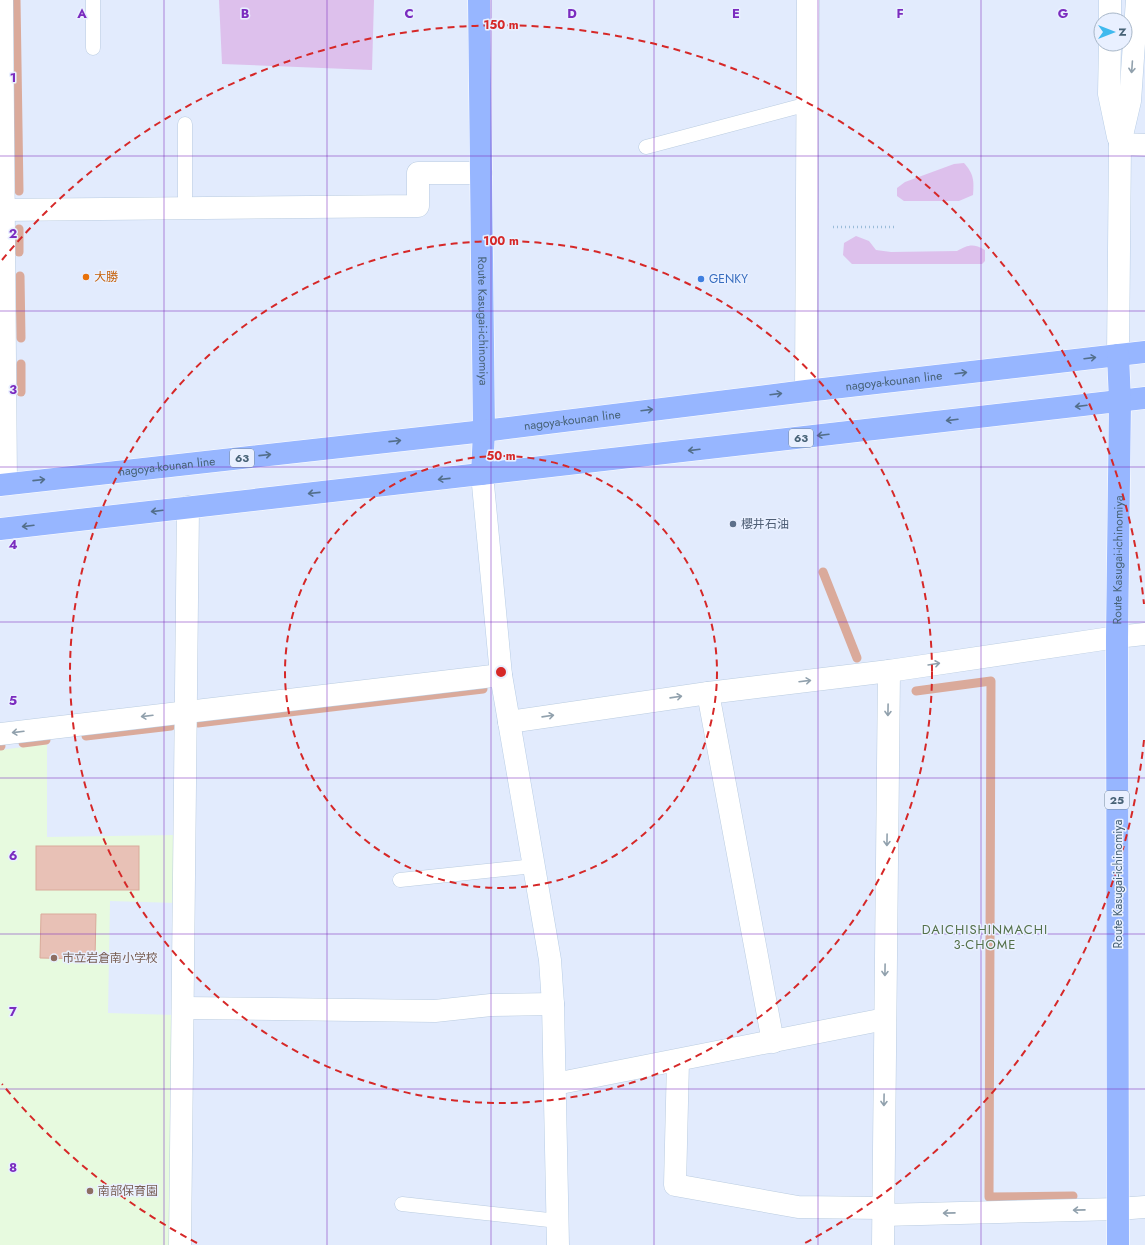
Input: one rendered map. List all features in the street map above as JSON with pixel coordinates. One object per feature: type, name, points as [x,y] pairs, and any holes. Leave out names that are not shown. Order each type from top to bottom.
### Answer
[{"type":"main road","name":"Route Kasugai-ichinomiya","points":[[479,0],[484,431],[482,474]]},
{"type":"main road","name":"nagoya-kounan line","points":[[3,484],[484,431],[806,391],[1145,352]]},
{"type":"main road","name":"Route Kasugai-ichinomiya","points":[[1118,355],[1120,401],[1117,636],[1118,1245]]},
{"type":"main road","name":"63","points":[[0,529],[1145,398]]},
{"type":"street","points":[[2,0],[3,484]]},
{"type":"street","points":[[806,391],[808,0]]},
{"type":"street","points":[[1110,0],[1110,12]]},
{"type":"street","points":[[1118,355],[1120,144],[1130,101],[1137,0]]},
{"type":"street","points":[[1110,52],[1109,94],[1120,144]]},
{"type":"street","points":[[1120,144],[1145,145]]},
{"type":"street","points":[[2,210],[418,206],[418,173],[481,173]]},
{"type":"street","points":[[482,474],[501,675],[550,960],[553,1004],[558,1245]]},
{"type":"street","points":[[180,1245],[188,507]]},
{"type":"street","points":[[509,722],[708,693],[889,671],[1117,636],[1145,634]]},
{"type":"street","points":[[883,1245],[889,671]]},
{"type":"street","points":[[0,734],[501,675]]},
{"type":"street","points":[[708,693],[773,1042]]},
{"type":"street","points":[[183,1008],[435,1011],[491,1005],[553,1004]]},
{"type":"street","points":[[555,1084],[885,1019]]},
{"type":"street","points":[[678,1060],[675,1184],[798,1207],[883,1211],[1118,1209],[1145,1207]]},
{"type":"lane","points":[[93,0],[93,48]]},
{"type":"lane","points":[[646,147],[808,104]]},
{"type":"lane","points":[[185,124],[185,208]]},
{"type":"lane","points":[[400,880],[534,866]]},
{"type":"lane","points":[[402,1204],[558,1221]]},
{"type":"path","points":[[807,227],[895,227]]},
{"type":"shaded area","points":[[219,0],[374,0],[372,70],[222,64]]},
{"type":"shaded area","points":[[964,163],[973,178],[973,195],[959,201],[904,201],[897,196],[897,188],[905,182],[954,164]]},
{"type":"shaded area","points":[[856,236],[869,241],[876,250],[891,252],[957,251],[968,246],[977,246],[985,250],[985,261],[982,264],[852,264],[843,255],[844,243]]},
{"type":"shaded area","name":"市立岩倉南小学校","points":[[47,744],[47,837],[176,835],[177,903],[110,901],[108,1013],[175,1015],[170,1245],[0,1245],[0,750]]},
{"type":"shaded area","points":[[36,846],[139,846],[139,890],[36,890]]},
{"type":"shaded area","points":[[41,914],[96,914],[95,959],[40,958]]},
{"type":"waterway","points":[[16,0],[19,191]]},
{"type":"waterway","points":[[19,229],[19,252]]},
{"type":"waterway","points":[[20,276],[21,338]]},
{"type":"waterway","points":[[21,364],[21,392]]},
{"type":"waterway","points":[[823,572],[857,658]]},
{"type":"waterway","points":[[916,691],[991,681],[989,1197],[1073,1196]]},
{"type":"waterway","points":[[198,723],[483,689]]},
{"type":"waterway","points":[[86,736],[171,726]]},
{"type":"waterway","points":[[23,743],[46,740]]},
{"type":"place","name":"大勝","points":[[86,277]]},
{"type":"place","name":"GENKY","points":[[701,279]]},
{"type":"place","name":"櫻井石油","points":[[733,524]]},
{"type":"place","name":"市立岩倉南小学校","points":[[54,958]]},
{"type":"place","name":"南部保育園","points":[[90,1191]]},
{"type":"district","name":"DAICHISHINMACHI 3-CHOME","points":[[985,936]]}]
